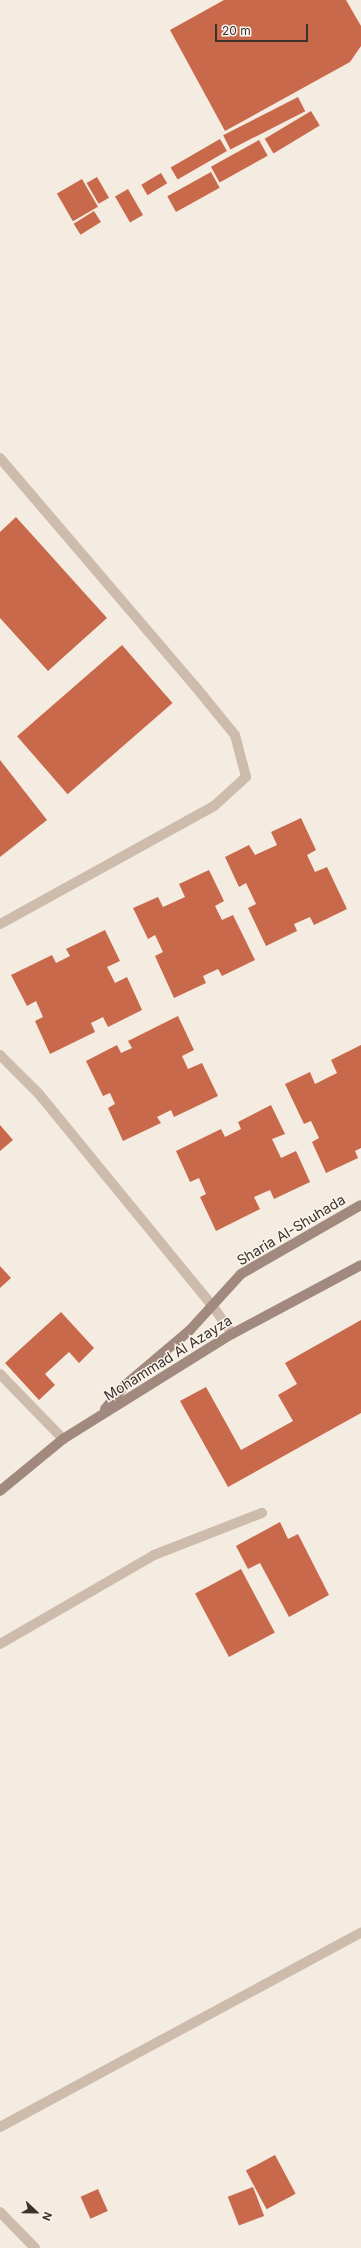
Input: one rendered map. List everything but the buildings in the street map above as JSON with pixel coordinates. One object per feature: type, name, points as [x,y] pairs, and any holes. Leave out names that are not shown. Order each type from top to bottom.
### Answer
[{"type":"main road","name":"Sharia Al-Shuhada","points":[[100,1416],[125,1385],[190,1330],[241,1274],[361,1205]]},
{"type":"main road","name":"Mohammad Al Azayza","points":[[0,1491],[63,1439],[232,1334],[361,1265]]},
{"type":"street","points":[[0,458],[195,686],[235,736],[246,777],[214,806],[0,924]]},
{"type":"street","points":[[0,1055],[39,1094],[212,1305],[232,1334]]},
{"type":"street","points":[[0,1374],[63,1439]]},
{"type":"street","points":[[0,1644],[154,1556],[262,1513]]},
{"type":"street","points":[[0,2127],[361,1933]]},
{"type":"street","points":[[0,2212],[35,2248]]}]
